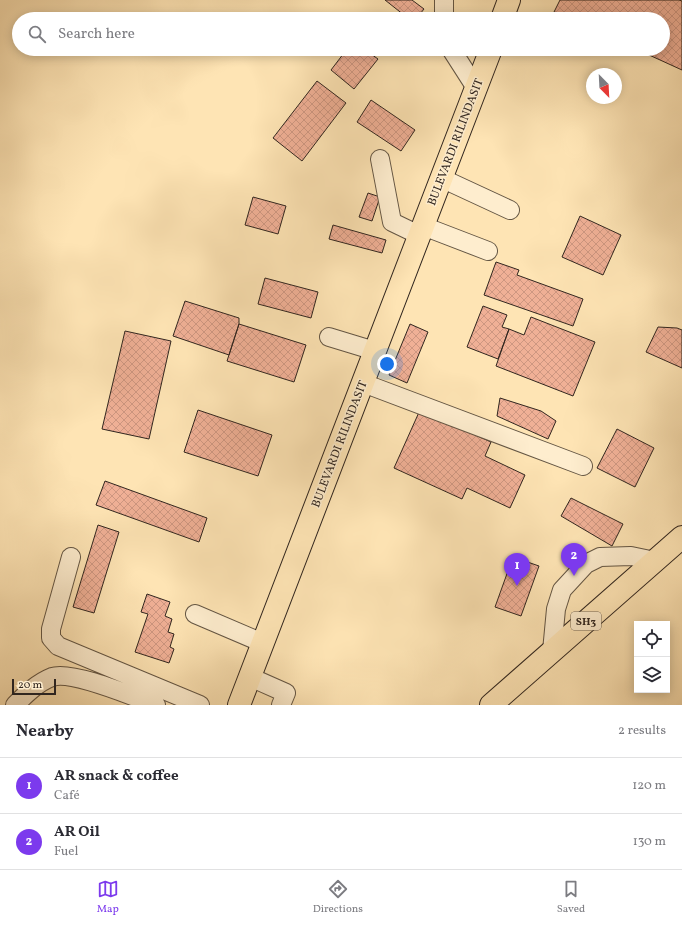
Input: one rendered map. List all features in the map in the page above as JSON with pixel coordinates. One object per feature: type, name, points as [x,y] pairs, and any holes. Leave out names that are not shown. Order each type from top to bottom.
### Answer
[{"type":"main road","points":[[505,12],[509,0]]},
{"type":"main road","name":"BULEVARDI RILINDASIT","points":[[240,705],[488,56]]},
{"type":"main road","name":"SH3","points":[[491,705],[682,537]]},
{"type":"street","points":[[444,0],[444,12]]},
{"type":"street","points":[[456,56],[476,88]]},
{"type":"street","points":[[380,159],[392,222],[488,251]]},
{"type":"street","points":[[441,178],[510,210]]},
{"type":"street","points":[[328,337],[375,351]]},
{"type":"street","points":[[363,383],[583,466]]},
{"type":"street","points":[[552,651],[556,609],[562,590],[586,564],[600,557],[631,556],[655,561]]},
{"type":"street","points":[[71,557],[51,629],[51,638],[58,646],[200,705]]},
{"type":"street","points":[[195,614],[263,644]]},
{"type":"street","points":[[15,705],[40,683],[53,677],[69,677],[98,684],[156,705]]},
{"type":"street","points":[[250,677],[286,693],[281,705]]},
{"type":"building","points":[[385,0],[412,0],[424,9],[422,12],[400,12]]},
{"type":"building","points":[[560,0],[682,1],[682,70],[651,56],[670,56],[670,12],[554,12]]},
{"type":"building","points":[[342,56],[374,56],[378,59],[354,89],[331,70]]},
{"type":"building","points":[[317,81],[346,103],[302,161],[273,138]]},
{"type":"building","points":[[371,100],[415,130],[401,151],[357,122]]},
{"type":"building","points":[[368,193],[380,197],[372,221],[359,217]]},
{"type":"building","points":[[253,197],[286,206],[278,234],[245,225]]},
{"type":"building","points":[[580,216],[621,235],[603,275],[562,257]]},
{"type":"building","points":[[333,225],[386,240],[382,253],[329,239]]},
{"type":"building","points":[[496,262],[519,270],[517,275],[583,299],[573,326],[484,295]]},
{"type":"building","points":[[265,278],[318,292],[311,318],[258,304]]},
{"type":"building","points":[[185,301],[239,318],[239,324],[229,355],[173,336]]},
{"type":"building","points":[[483,306],[507,315],[502,327],[509,329],[498,359],[467,347]]},
{"type":"building","points":[[531,317],[595,342],[573,396],[496,366],[509,329],[524,335]]},
{"type":"building","points":[[239,324],[306,345],[294,382],[227,361]]},
{"type":"building","points":[[410,324],[428,332],[407,383],[389,375]]},
{"type":"building","points":[[658,327],[677,328],[682,330],[682,368],[646,352]]},
{"type":"building","points":[[125,331],[171,341],[149,439],[102,429]]},
{"type":"building","points":[[500,398],[541,411],[556,421],[548,439],[497,416]]},
{"type":"building","points":[[198,410],[272,435],[258,476],[184,452]]},
{"type":"building","points":[[420,410],[491,442],[485,456],[525,475],[510,508],[467,488],[462,499],[394,468]]},
{"type":"building","points":[[617,429],[654,448],[635,487],[597,468]]},
{"type":"building","points":[[105,481],[207,518],[199,542],[96,505]]},
{"type":"building","points":[[571,498],[623,524],[612,546],[561,516]]},
{"type":"building","points":[[98,525],[119,532],[94,613],[73,607]]},
{"type":"building","points":[[513,557],[539,566],[521,616],[495,607]]},
{"type":"building","points":[[147,594],[170,602],[165,616],[172,619],[168,632],[174,634],[170,647],[174,649],[169,663],[135,652],[148,614],[141,612]]},
{"type":"place","name":"AR Oil","points":[[574,576]]},
{"type":"place","name":"AR snack & coffee","points":[[517,586]]}]
